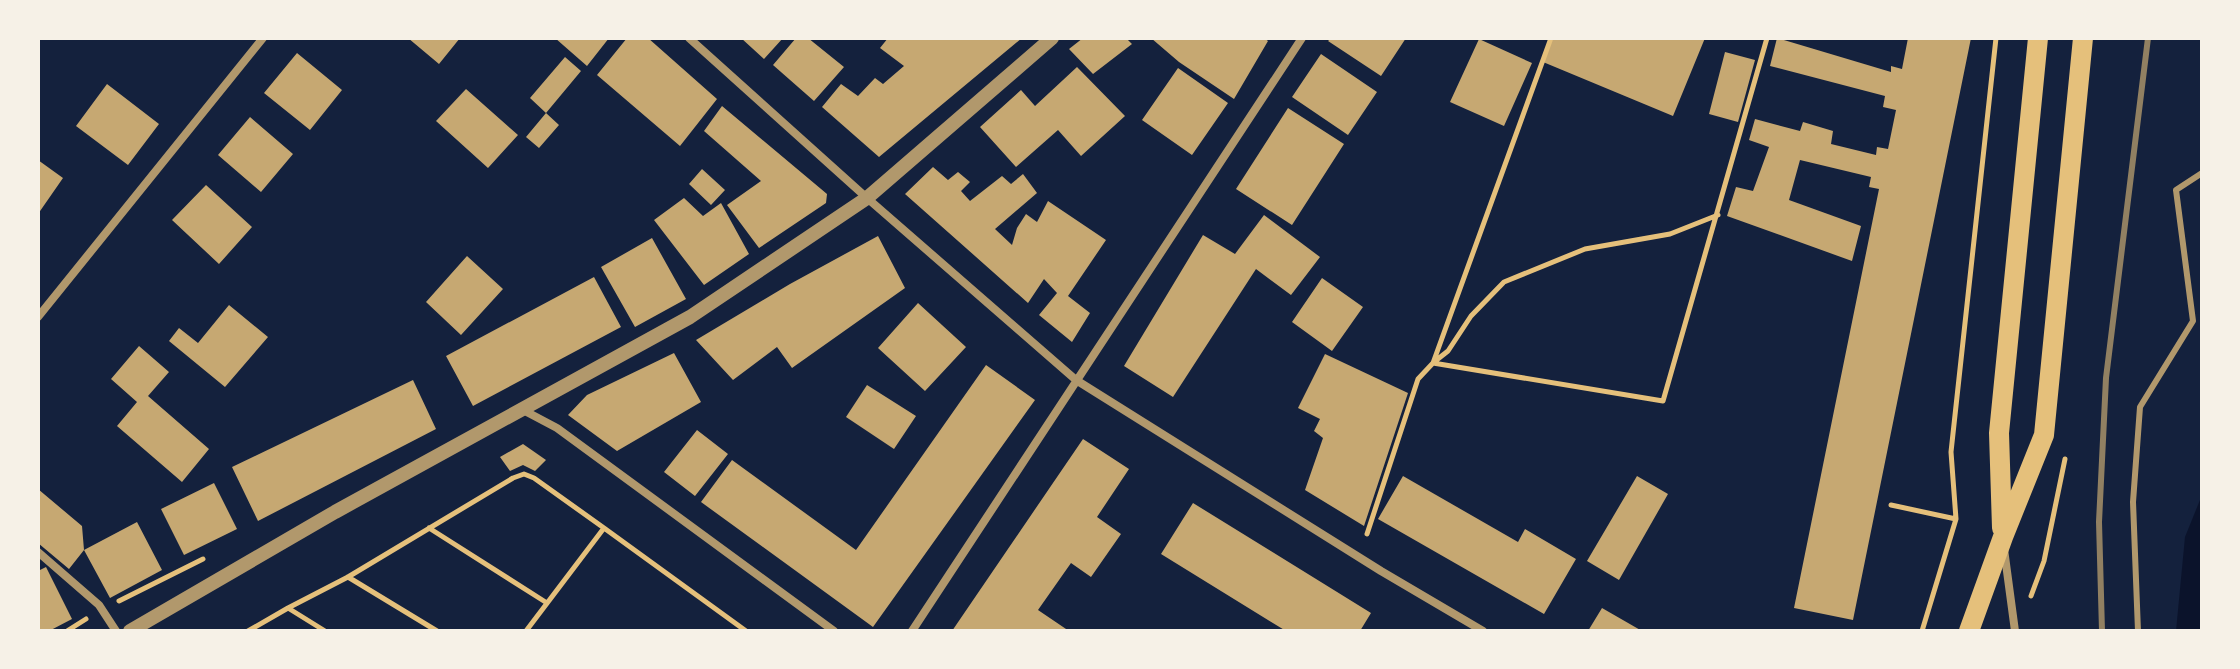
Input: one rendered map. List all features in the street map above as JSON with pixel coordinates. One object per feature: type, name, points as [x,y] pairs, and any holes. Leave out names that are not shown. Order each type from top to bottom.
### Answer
[{"type":"main road","points":[[2003,537],[1999,433],[2038,38]]},
{"type":"main road","points":[[1969,631],[2044,435],[2083,38]]},
{"type":"street","points":[[38,317],[263,38]]},
{"type":"street","points":[[689,38],[1076,380],[1307,526],[1483,631]]},
{"type":"street","points":[[130,631],[335,512],[690,317],[867,198],[1052,38]]},
{"type":"street","points":[[912,631],[1302,38]]},
{"type":"street","points":[[523,410],[557,428],[834,631]]},
{"type":"street","points":[[2003,537],[2015,631]]},
{"type":"street","points":[[38,552],[102,610],[116,631]]},
{"type":"lane","points":[[2138,631],[2133,502],[2140,407],[2193,321],[2176,190],[2202,173]]},
{"type":"path","points":[[1433,363],[1551,38]]},
{"type":"path","points":[[1433,363],[1663,401],[1767,38]]},
{"type":"path","points":[[1922,631],[1956,519],[1951,452],[1996,38]]},
{"type":"path","points":[[1367,534],[1418,379],[1448,351],[1471,316],[1504,282],[1585,249],[1670,234],[1718,215]]},
{"type":"path","points":[[248,631],[348,577],[524,474],[534,478],[746,631]]},
{"type":"path","points":[[1891,505],[1956,519]]},
{"type":"path","points":[[429,528],[547,603]]},
{"type":"path","points":[[526,631],[604,528]]},
{"type":"path","points":[[67,631],[207,557]]},
{"type":"path","points":[[348,577],[437,631]]},
{"type":"path","points":[[288,608],[325,631]]},
{"type":"water","points":[[2202,495],[2202,631],[2176,631],[2185,537]]},
{"type":"building","points":[[408,38],[460,38],[439,64]]},
{"type":"building","points":[[555,38],[609,38],[587,66]]},
{"type":"building","points":[[627,38],[648,38],[717,99],[680,146],[597,75]]},
{"type":"building","points":[[741,38],[783,38],[764,59]]},
{"type":"building","points":[[796,38],[808,38],[844,67],[814,101],[773,65]]},
{"type":"building","points":[[888,38],[1022,38],[879,157],[822,107],[841,84],[858,96],[875,78],[883,84],[904,66],[880,48]]},
{"type":"building","points":[[1083,38],[1126,38],[1132,44],[1093,74],[1069,49]]},
{"type":"building","points":[[1151,38],[1264,38],[1268,41],[1234,99],[1179,62]]},
{"type":"building","points":[[1331,38],[1406,38],[1381,76],[1328,41]]},
{"type":"building","points":[[1553,38],[1705,38],[1673,116],[1543,62]]},
{"type":"building","points":[[1777,38],[1891,72],[1891,66],[1902,69],[1908,38],[1971,38],[1853,620],[1794,608],[1879,189],[1869,187],[1871,177],[1800,160],[1789,200],[1861,226],[1852,261],[1727,216],[1736,187],[1753,191],[1769,147],[1749,140],[1755,119],[1800,131],[1803,122],[1833,131],[1831,144],[1876,155],[1877,147],[1888,149],[1896,110],[1883,107],[1885,96],[1770,66]]},
{"type":"building","points":[[1479,39],[1532,63],[1504,126],[1450,102]]},
{"type":"building","points":[[1725,52],[1755,60],[1738,122],[1709,114]]},
{"type":"building","points":[[297,53],[342,90],[310,130],[264,93]]},
{"type":"building","points":[[1321,54],[1377,92],[1348,135],[1292,97]]},
{"type":"building","points":[[565,57],[581,71],[546,113],[530,98]]},
{"type":"building","points":[[1077,67],[1125,116],[1081,156],[1058,130],[1016,167],[980,127],[1021,90],[1035,106]]},
{"type":"building","points":[[1178,68],[1228,103],[1192,155],[1142,120]]},
{"type":"building","points":[[107,84],[159,124],[128,165],[76,126]]},
{"type":"building","points":[[466,89],[518,135],[488,168],[436,121]]},
{"type":"building","points":[[722,106],[827,194],[826,203],[759,248],[727,205],[761,181],[704,131]]},
{"type":"building","points":[[1288,108],[1344,144],[1292,225],[1236,189]]},
{"type":"building","points":[[546,113],[559,125],[539,148],[526,137]]},
{"type":"building","points":[[250,117],[293,154],[261,192],[218,155]]},
{"type":"building","points":[[38,160],[63,178],[38,214]]},
{"type":"building","points":[[933,167],[948,180],[958,172],[970,182],[961,191],[970,201],[1002,176],[1011,184],[1023,174],[1037,193],[995,229],[1012,245],[1017,228],[1026,214],[1037,222],[1048,201],[1106,240],[1068,296],[1090,313],[1072,342],[1039,315],[1057,293],[1044,279],[1028,303],[905,194]]},
{"type":"building","points":[[702,169],[725,190],[711,205],[689,184]]},
{"type":"building","points":[[206,185],[252,227],[219,264],[172,220]]},
{"type":"building","points":[[684,198],[703,216],[721,203],[749,254],[704,285],[654,220]]},
{"type":"building","points":[[1264,215],[1320,257],[1291,295],[1256,269],[1173,397],[1124,366],[1203,235],[1235,254]]},
{"type":"building","points":[[878,236],[905,288],[792,368],[777,347],[733,380],[696,340],[790,284]]},
{"type":"building","points":[[652,238],[686,299],[635,327],[601,267]]},
{"type":"building","points":[[467,256],[503,289],[461,335],[426,302]]},
{"type":"building","points":[[594,277],[621,327],[473,406],[446,356]]},
{"type":"building","points":[[1322,278],[1363,307],[1332,351],[1292,322]]},
{"type":"building","points":[[918,303],[966,347],[925,391],[878,348]]},
{"type":"building","points":[[229,305],[268,337],[225,387],[169,341],[179,328],[198,343]]},
{"type":"building","points":[[139,346],[169,372],[148,396],[209,449],[182,482],[117,426],[137,402],[111,379]]},
{"type":"building","points":[[674,353],[701,402],[617,451],[568,415],[587,395]]},
{"type":"building","points":[[1325,354],[1408,393],[1364,526],[1305,490],[1323,438],[1314,431],[1320,419],[1298,408]]},
{"type":"building","points":[[986,365],[1035,400],[873,627],[701,502],[732,460],[856,550]]},
{"type":"building","points":[[413,380],[436,429],[258,521],[232,467]]},
{"type":"building","points":[[867,385],[916,416],[894,449],[846,417]]},
{"type":"building","points":[[697,430],[728,454],[695,496],[664,472]]},
{"type":"building","points":[[1083,439],[1129,469],[1097,517],[1121,534],[1091,577],[1071,563],[1038,610],[1069,631],[952,631]]},
{"type":"building","points":[[523,444],[546,460],[535,471],[523,465],[510,471],[500,457]]},
{"type":"building","points":[[1403,476],[1518,542],[1525,529],[1576,559],[1544,614],[1378,519]]},
{"type":"building","points":[[1637,476],[1668,494],[1619,580],[1587,561]]},
{"type":"building","points":[[214,483],[237,529],[184,555],[161,509]]},
{"type":"building","points":[[38,489],[82,526],[84,550],[69,569],[38,543]]},
{"type":"building","points":[[1193,503],[1371,613],[1360,631],[1286,631],[1161,554]]},
{"type":"building","points":[[137,522],[162,570],[110,598],[84,550]]},
{"type":"building","points":[[46,567],[72,619],[49,631],[38,631],[38,571]]},
{"type":"building","points":[[1602,608],[1642,631],[1588,631]]},
{"type":"railway","points":[[2102,631],[2099,522],[2106,378],[2148,38]]}]
